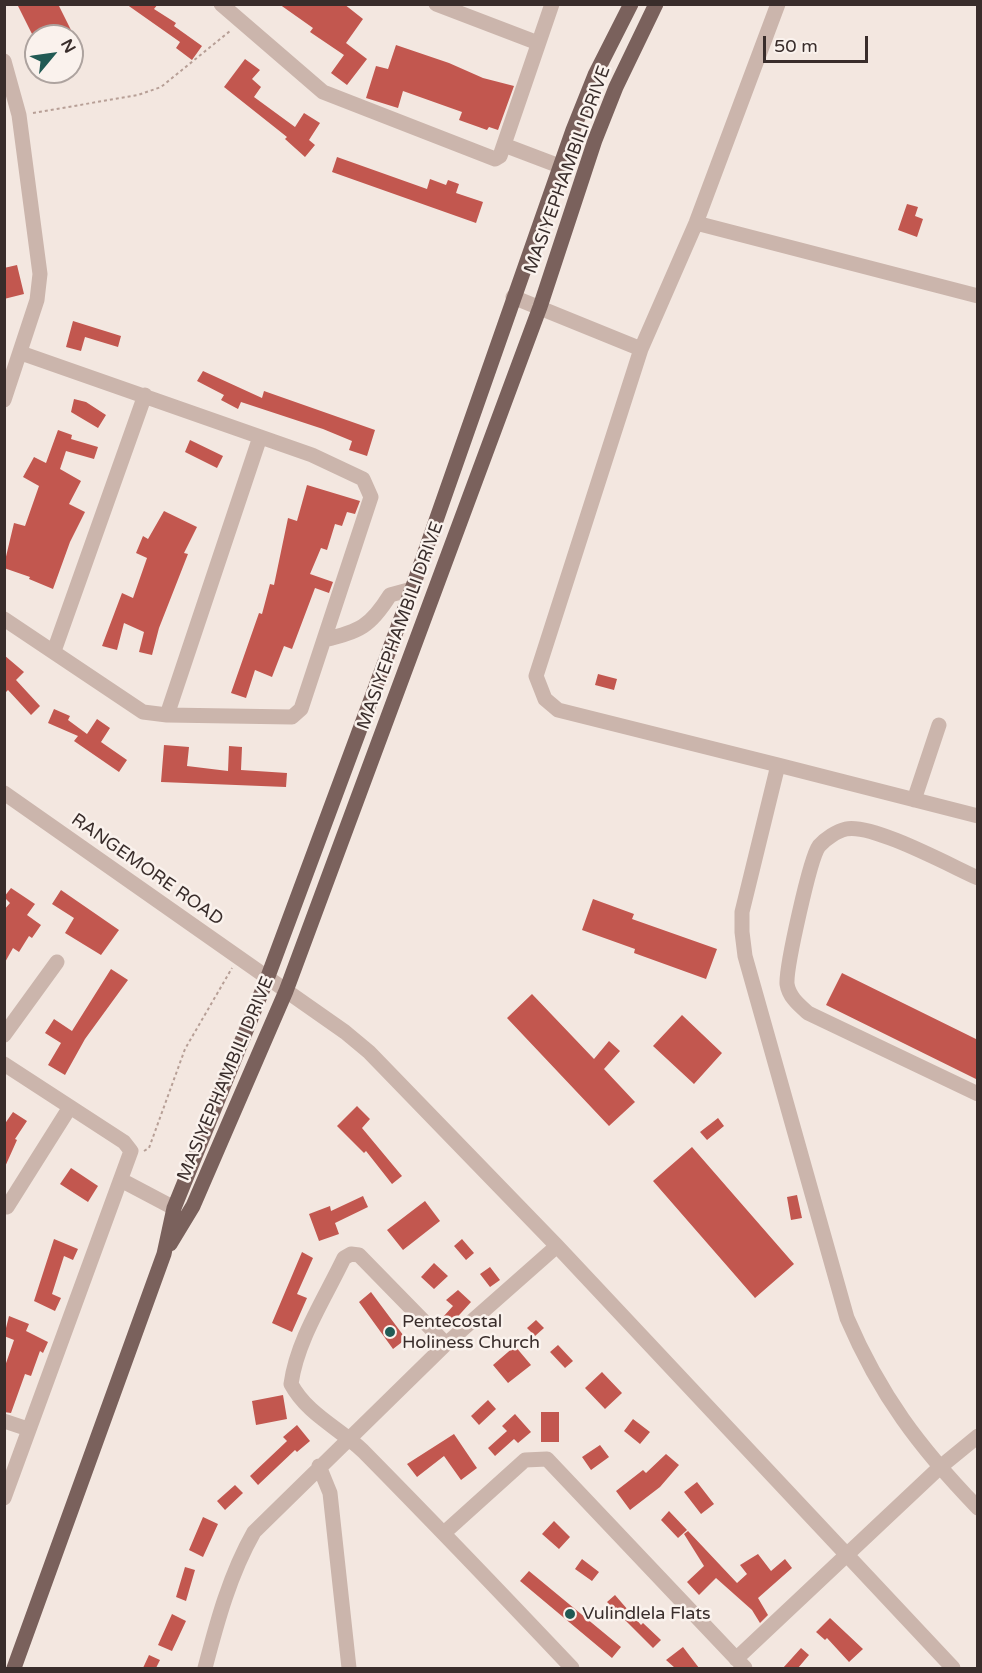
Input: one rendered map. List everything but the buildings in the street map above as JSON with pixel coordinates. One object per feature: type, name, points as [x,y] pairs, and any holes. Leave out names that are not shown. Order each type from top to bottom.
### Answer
[{"type":"main road","name":"MASIYEPHAMBILI DRIVE","points":[[14,1668],[164,1254],[174,1208],[267,979],[412,589],[513,297],[595,75],[631,4]]},
{"type":"main road","name":"MASIYEPHAMBILI DRIVE","points":[[164,1254],[193,1206],[286,991],[540,307],[596,140],[616,87],[656,4]]},
{"type":"street","points":[[221,4],[328,94],[495,159],[500,156],[552,4]]},
{"type":"street","points":[[436,4],[538,43]]},
{"type":"street","points":[[778,4],[696,224],[641,349],[536,676],[538,687],[545,699],[558,710],[978,816]]},
{"type":"street","points":[[4,61],[19,115],[39,274],[37,300],[4,400]]},
{"type":"street","points":[[504,145],[562,167]]},
{"type":"street","points":[[696,224],[978,296]]},
{"type":"street","points":[[513,297],[641,349]]},
{"type":"street","points":[[4,620],[54,651],[136,708],[167,715],[292,717],[301,709],[370,492],[363,479],[312,455],[21,353]]},
{"type":"street","points":[[54,651],[145,395]]},
{"type":"street","points":[[167,715],[260,437]]},
{"type":"street","points":[[324,640],[366,626],[390,595],[412,589]]},
{"type":"street","points":[[914,800],[939,725]]},
{"type":"street","points":[[778,765],[742,912],[745,956],[847,1318],[868,1367],[896,1410],[939,1468],[978,1508]]},
{"type":"street","name":"RANGEMORE ROAD","points":[[4,793],[345,1032],[369,1052],[557,1246],[953,1668]]},
{"type":"street","points":[[978,878],[880,834],[856,828],[845,829],[833,834],[819,846],[810,866],[787,982],[796,1003],[808,1013],[978,1095]]},
{"type":"street","points":[[4,1035],[57,962]]},
{"type":"street","points":[[4,1064],[124,1142],[131,1151],[4,1498]]},
{"type":"street","points":[[7,1207],[70,1107]]},
{"type":"street","points":[[121,1180],[174,1208]]},
{"type":"street","points":[[205,1668],[218,1619],[248,1542],[269,1515],[446,1344],[557,1246]]},
{"type":"street","points":[[446,1344],[359,1255],[351,1254],[344,1258],[293,1366],[291,1384],[309,1408],[349,1438],[444,1533],[572,1668]]},
{"type":"street","points":[[4,1421],[28,1430]]},
{"type":"street","points":[[444,1533],[525,1460],[547,1459],[741,1664],[847,1555],[939,1468],[978,1436]]},
{"type":"street","points":[[319,1466],[330,1493],[349,1668]]},
{"type":"path","points":[[19,115],[138,95],[161,87],[241,22]]},
{"type":"path","points":[[131,1151],[149,1148],[185,1049],[238,958]]},
{"type":"place","name":"Pentecostal Holiness Church","points":[[390,1332]]},
{"type":"place","name":"Vulindlela Flats","points":[[570,1614]]}]
